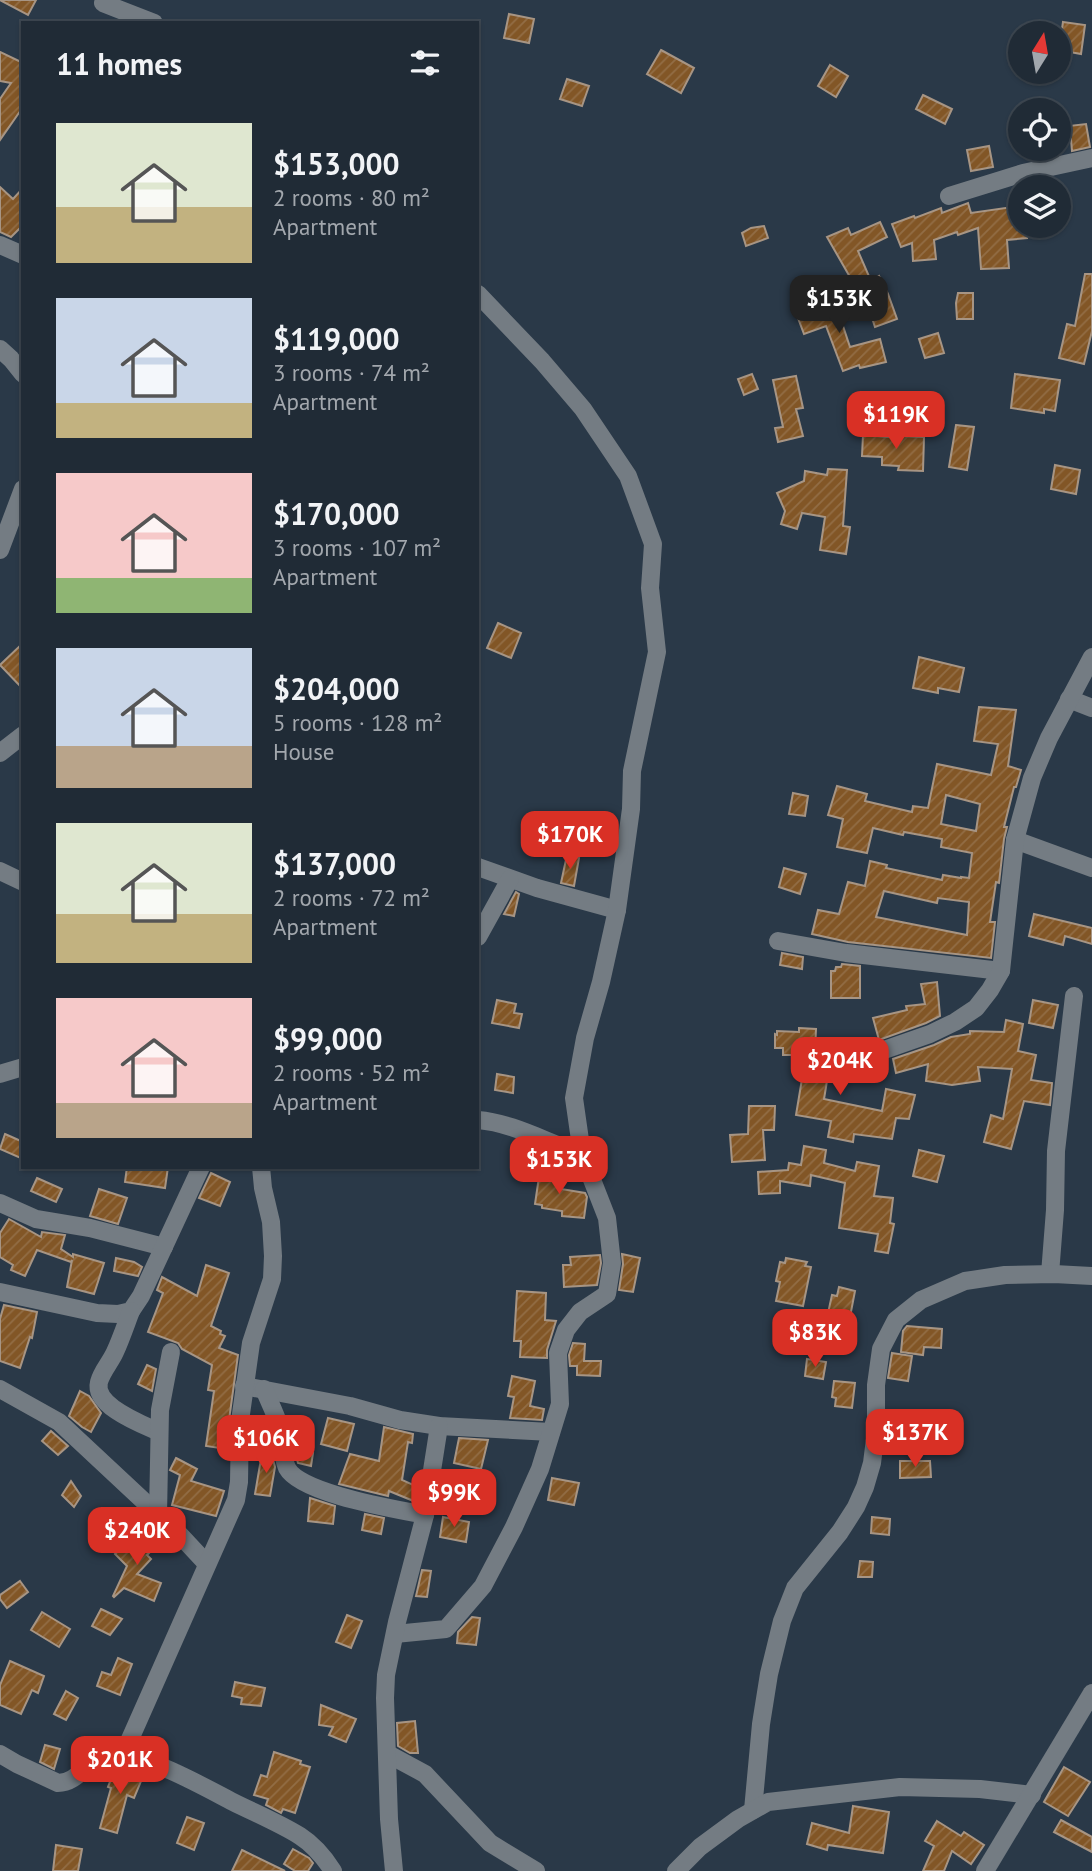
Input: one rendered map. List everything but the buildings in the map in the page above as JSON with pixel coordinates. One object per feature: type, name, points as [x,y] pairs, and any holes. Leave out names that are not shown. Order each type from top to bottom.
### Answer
[{"type":"street","points":[[103,3],[149,21]]},
{"type":"street","points":[[949,196],[1023,173],[1092,158]]},
{"type":"street","points":[[0,245],[21,254]]},
{"type":"street","points":[[395,1634],[446,1629],[483,1586],[540,1469],[560,1404],[558,1353],[566,1330],[580,1312],[607,1294],[612,1263],[607,1218],[582,1154],[574,1098],[584,1038],[601,982],[617,910],[631,809],[632,771],[657,652],[650,588],[653,544],[628,476],[583,409],[542,361],[479,296]]},
{"type":"street","points":[[0,349],[21,372]]},
{"type":"street","points":[[0,550],[21,494]]},
{"type":"street","points":[[844,1064],[930,1034],[955,1022],[976,1008],[990,990],[1001,971],[1015,840],[1031,778],[1048,738],[1092,657]]},
{"type":"street","points":[[1069,699],[1092,708]]},
{"type":"street","points":[[0,753],[21,737]]},
{"type":"street","points":[[1015,840],[1092,868]]},
{"type":"street","points":[[479,867],[617,910]]},
{"type":"street","points":[[0,871],[21,881]]},
{"type":"street","points":[[479,935],[510,879]]},
{"type":"street","points":[[778,941],[846,953],[1001,971]]},
{"type":"street","points":[[1049,1275],[1055,1210],[1056,1151],[1074,996]]},
{"type":"street","points":[[479,1120],[516,1128],[582,1154]]},
{"type":"street","points":[[159,1432],[133,1421],[105,1402],[98,1390],[131,1311],[141,1296],[200,1169]]},
{"type":"street","points":[[123,1755],[236,1500],[240,1422],[251,1343],[272,1279],[271,1222],[261,1169]]},
{"type":"street","points":[[0,1203],[36,1219],[90,1228],[164,1247]]},
{"type":"street","points":[[753,1810],[761,1724],[769,1674],[782,1621],[795,1588],[840,1532],[866,1487],[873,1463],[876,1385],[881,1349],[896,1320],[921,1300],[965,1281],[1005,1275],[1092,1276]]},
{"type":"street","points":[[0,1292],[97,1313],[118,1314],[131,1311]]},
{"type":"street","points":[[159,1515],[159,1432],[162,1392],[171,1352]]},
{"type":"street","points":[[244,1386],[439,1426],[551,1432]]},
{"type":"street","points":[[0,1389],[59,1422],[159,1515],[207,1564]]},
{"type":"street","points":[[264,1390],[279,1427],[288,1469],[295,1476],[330,1493],[425,1515]]},
{"type":"street","points":[[394,1871],[389,1819],[386,1675],[425,1515],[439,1426]]},
{"type":"street","points":[[985,1871],[1092,1693]]},
{"type":"street","points":[[0,1754],[58,1783],[72,1780],[83,1768],[108,1755],[123,1755],[149,1763],[186,1778],[301,1837],[318,1851],[333,1871]]},
{"type":"street","points":[[388,1754],[425,1774],[490,1843],[536,1871]]},
{"type":"street","points":[[676,1871],[700,1847],[738,1819],[768,1802],[900,1787],[980,1789],[1032,1795]]}]
